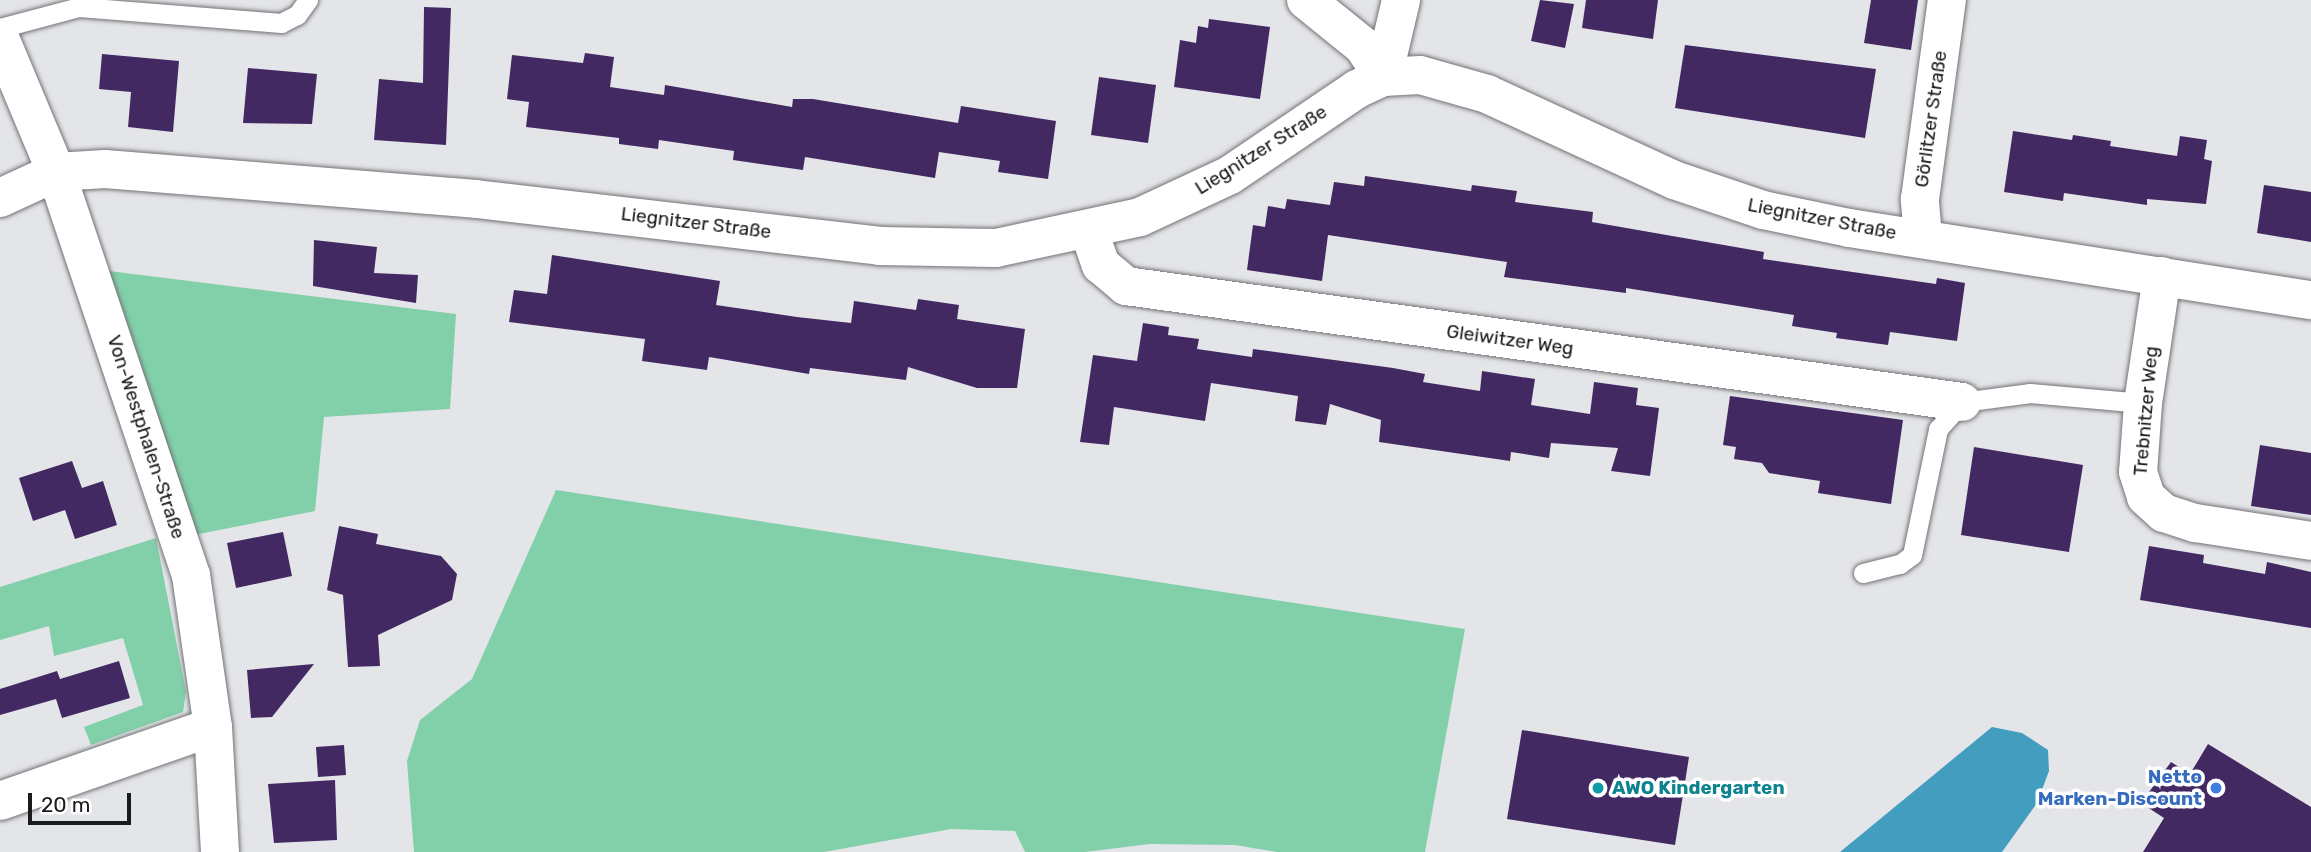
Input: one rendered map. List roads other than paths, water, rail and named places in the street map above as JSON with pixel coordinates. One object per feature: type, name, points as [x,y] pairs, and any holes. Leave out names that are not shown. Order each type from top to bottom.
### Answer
[{"type":"street","points":[[1306,0],[1363,46],[1383,77]]},
{"type":"street","points":[[1383,77],[1401,0]]},
{"type":"street","name":"Görlitzer Straße","points":[[1923,237],[1920,200],[1947,0]]},
{"type":"street","name":"Von-Westphalen-Straße","points":[[0,38],[56,172],[191,575],[213,727],[220,852]]},
{"type":"street","name":"Liegnitzer Straße","points":[[56,172],[105,169],[476,199],[928,250],[996,248],[1089,231],[1140,217],[1230,175],[1357,89],[1383,77],[1420,75],[1476,90],[1638,165],[1739,203],[1849,228],[1923,237],[2311,300]]},
{"type":"street","points":[[0,198],[56,172]]},
{"type":"street","name":"Gleiwitzer Weg","points":[[1089,231],[1101,265],[1126,286],[1962,402]]},
{"type":"street","name":"Trebnitzer Weg","points":[[2162,276],[2143,403],[2140,486],[2156,506],[2195,523],[2311,541]]},
{"type":"street","points":[[0,801],[213,727]]},
{"type":"lane","points":[[0,28],[79,6],[281,23],[298,15],[308,0]]},
{"type":"lane","points":[[1863,573],[1900,564],[1912,555],[1938,429],[1962,402],[2030,393],[2143,403]]},
{"type":"water","points":[[1992,727],[2022,733],[2048,750],[2049,771],[2037,803],[2002,852],[1840,852]]},
{"type":"place","name":"AWO Kindergarten","points":[[1598,788]]},
{"type":"place","name":"Netto Marken-Discount","points":[[2216,788]]}]
